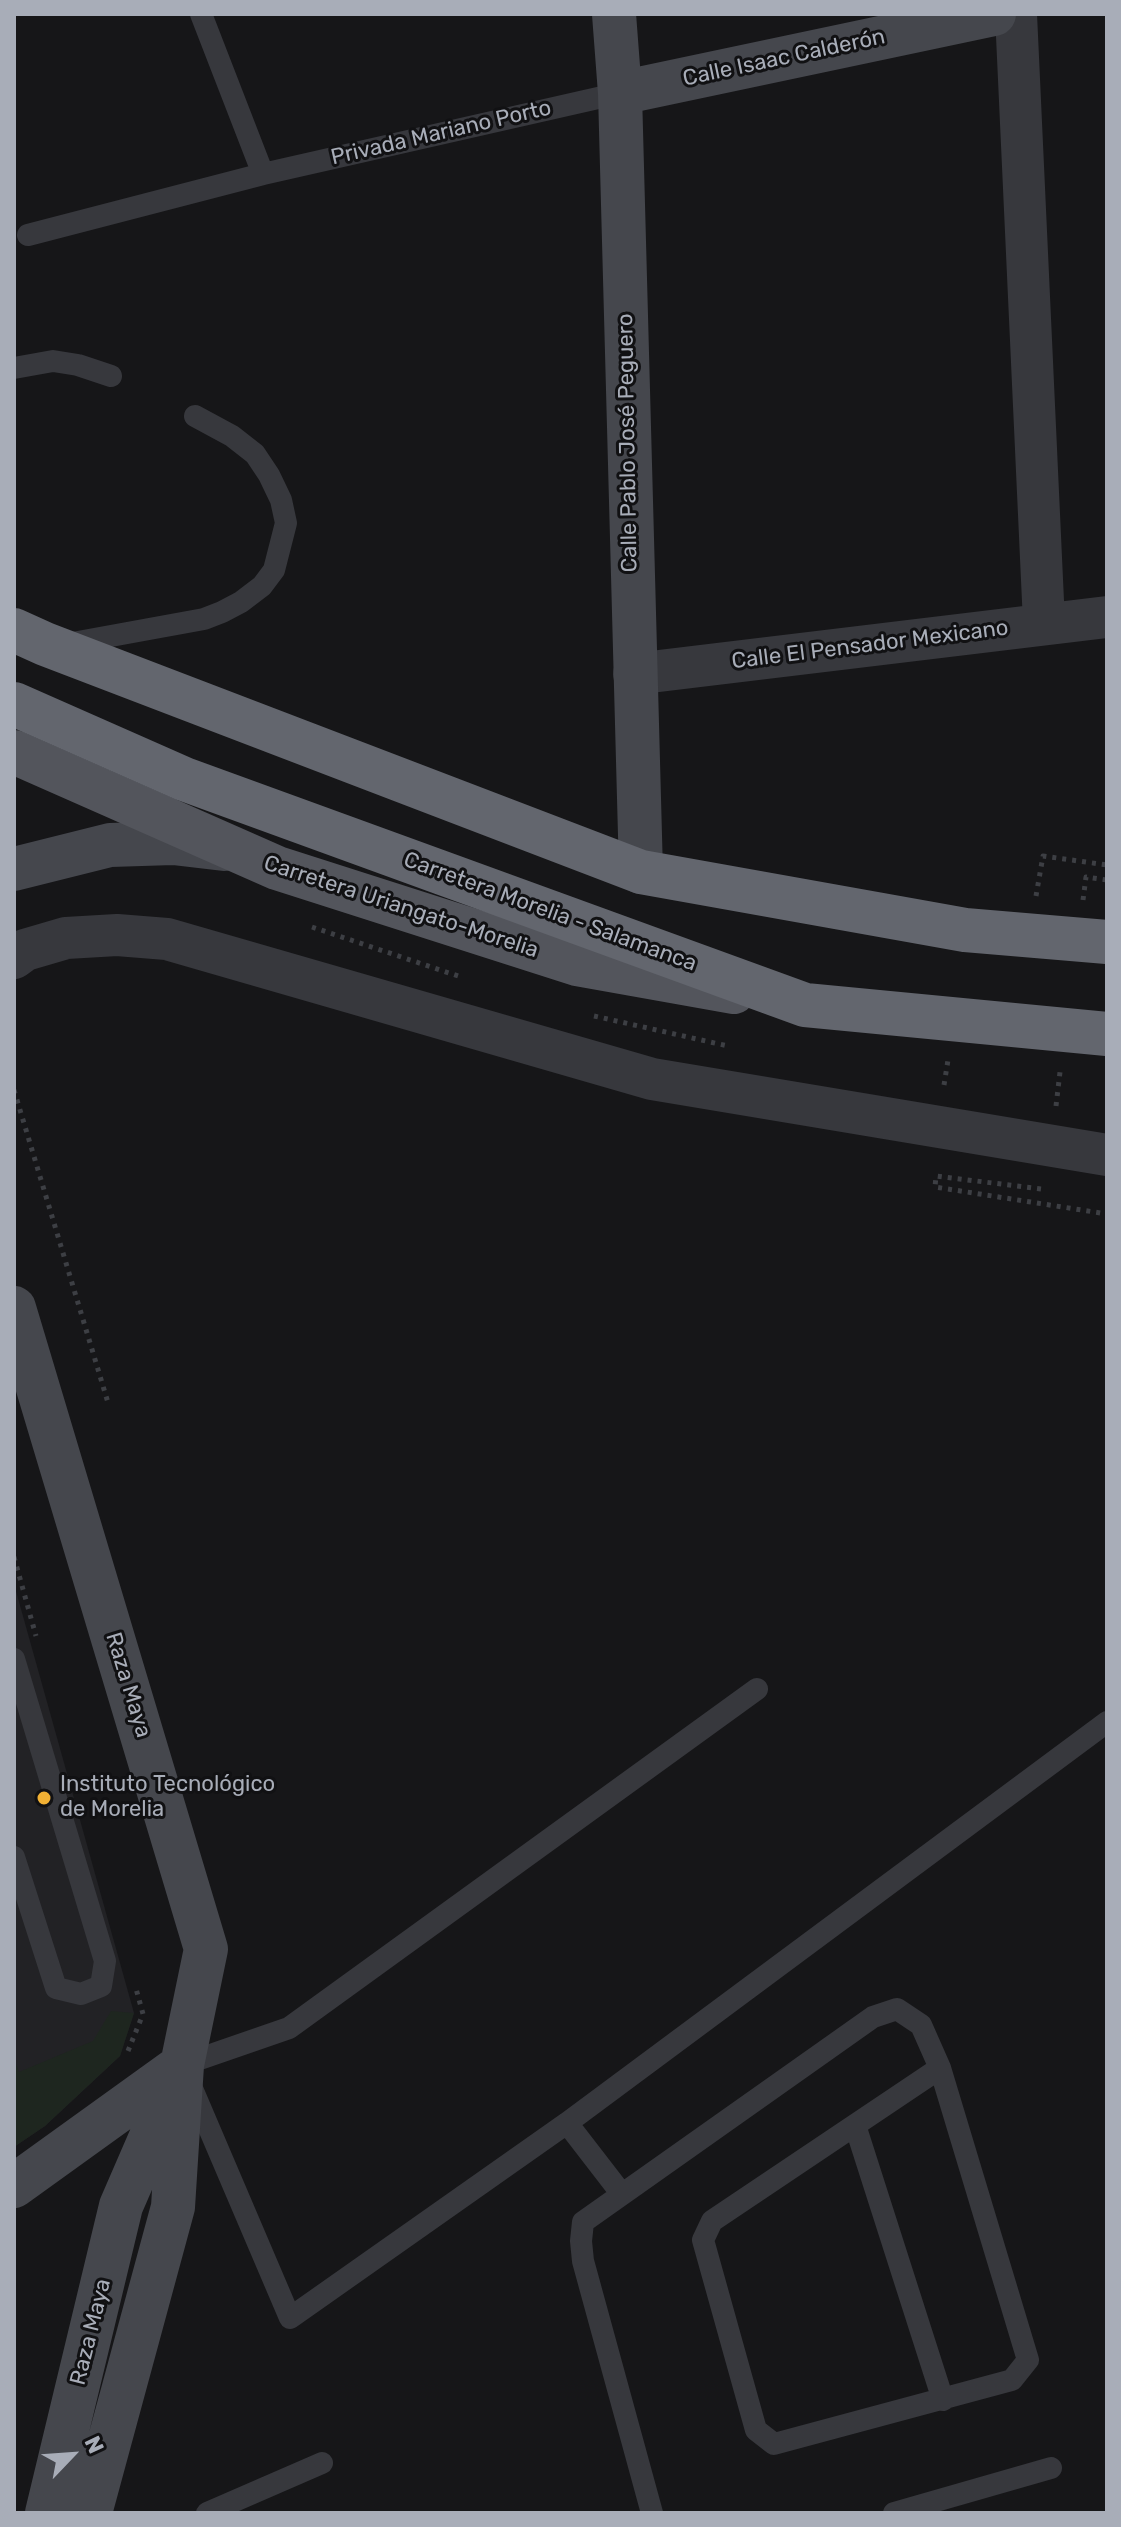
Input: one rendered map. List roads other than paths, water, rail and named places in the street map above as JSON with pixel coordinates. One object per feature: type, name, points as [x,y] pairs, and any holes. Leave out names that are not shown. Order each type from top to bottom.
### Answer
[{"type":"highway","points":[[14,630],[641,872],[965,930],[1107,942]]},
{"type":"highway","name":"Carretera Morelia - Salamanca","points":[[14,704],[184,779],[805,1005],[1107,1034]]},
{"type":"main road","name":"Carretera Uriangato-Morelia","points":[[14,752],[277,868],[577,964],[805,1005]]},
{"type":"street","name":"Calle Pablo José Peguero","points":[[614,14],[620,93],[641,872]]},
{"type":"street","name":"Calle Isaac Calderón","points":[[620,93],[994,14]]},
{"type":"street","points":[[1016,14],[1044,623]]},
{"type":"street","name":"Calle El Pensador Mexicano","points":[[634,674],[1107,617]]},
{"type":"street","points":[[14,869],[110,845],[173,843],[233,850]]},
{"type":"street","points":[[14,958],[25,950],[66,938],[117,935],[167,939],[652,1079],[1107,1155]]},
{"type":"street","name":"Raza Maya","points":[[14,1308],[28,1403],[206,1949],[182,2065],[173,2207],[90,2513]]},
{"type":"street","points":[[14,2186],[182,2065]]},
{"type":"street","name":"Raza Maya","points":[[47,2513],[121,2206],[182,2065]]},
{"type":"lane","points":[[201,14],[263,174]]},
{"type":"lane","name":"Privada Mariano Porto","points":[[28,235],[263,174],[620,93]]},
{"type":"lane","points":[[14,368],[53,361],[111,376]]},
{"type":"lane","points":[[53,647],[204,619],[241,602],[262,586],[274,570],[286,523],[281,500],[269,475],[255,454],[232,436],[195,416]]},
{"type":"lane","points":[[14,1659],[105,1961],[101,1986],[81,1994],[56,1988],[14,1857]]},
{"type":"lane","points":[[757,1689],[289,2028],[182,2065],[290,2318],[567,2123],[1107,1722]]},
{"type":"lane","points":[[652,2513],[583,2261],[583,2222],[873,2017],[897,2009],[921,2025],[940,2068],[1028,2360],[1012,2380],[774,2444],[756,2430],[703,2240],[712,2221],[940,2068]]},
{"type":"lane","points":[[567,2123],[621,2193]]},
{"type":"lane","points":[[855,2125],[943,2400]]},
{"type":"lane","points":[[207,2513],[322,2463]]},
{"type":"lane","points":[[894,2513],[1051,2468]]},
{"type":"place","name":"Instituto Tecnológico de Morelia","points":[[44,1798]]}]
